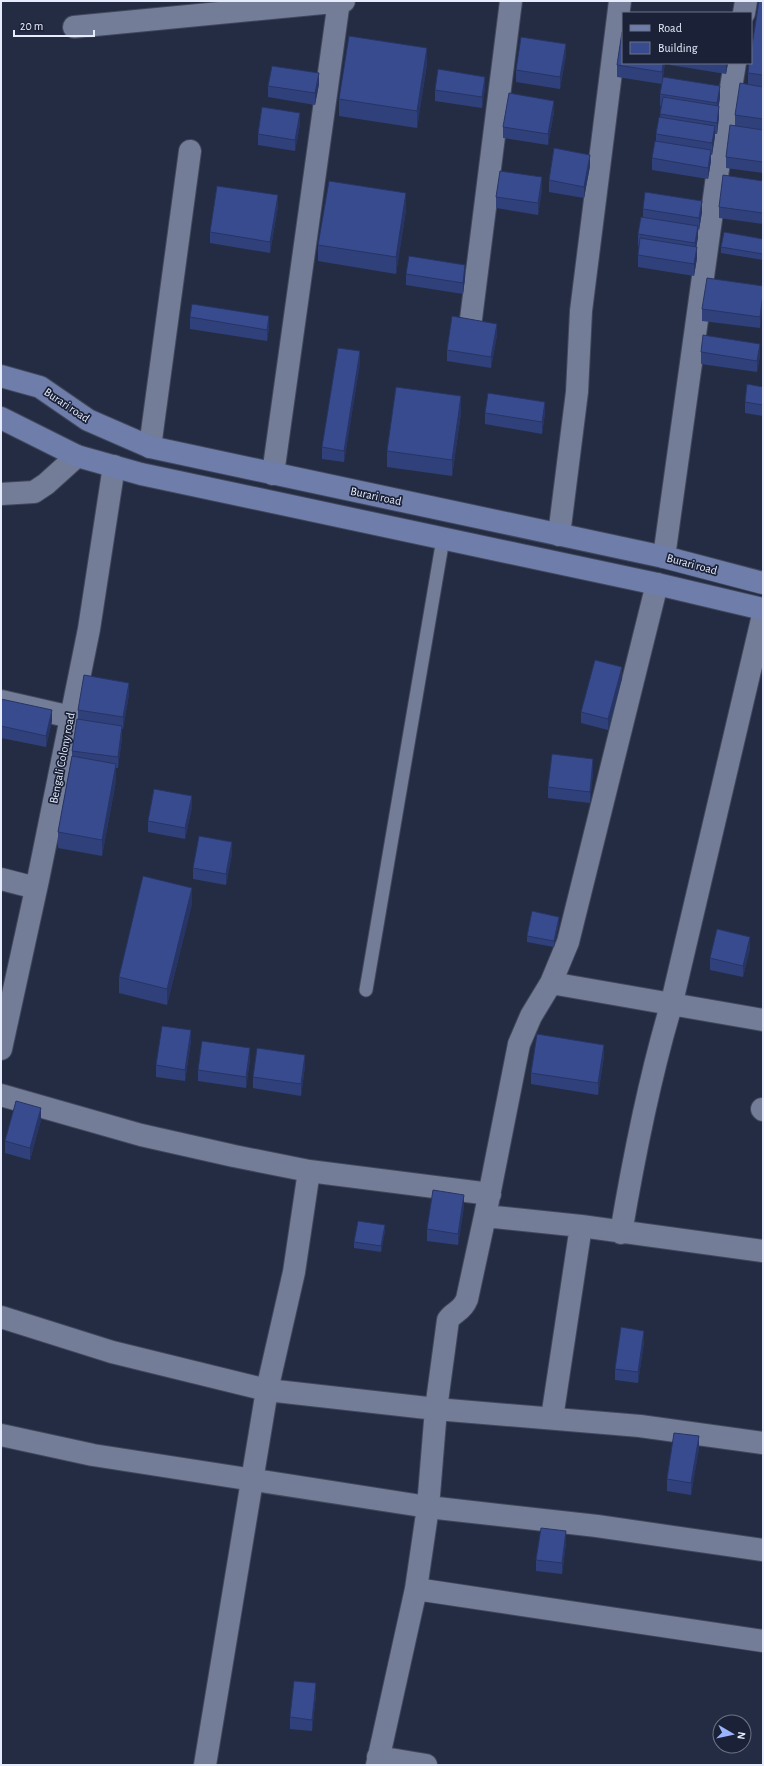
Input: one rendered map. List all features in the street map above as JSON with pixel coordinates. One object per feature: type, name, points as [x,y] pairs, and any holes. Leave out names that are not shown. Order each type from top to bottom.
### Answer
[{"type":"main road","name":"Burari road","points":[[1,376],[40,388],[88,420],[150,446],[273,474],[664,557],[763,583]]},
{"type":"main road","points":[[1,418],[77,456],[141,474],[657,584],[763,609]]},
{"type":"street","points":[[74,27],[341,1],[273,474]]},
{"type":"street","points":[[470,327],[511,1]]},
{"type":"street","points":[[559,535],[577,392],[581,310],[620,1]]},
{"type":"street","points":[[744,12],[746,1]]},
{"type":"street","points":[[664,557],[718,162],[735,64]]},
{"type":"street","points":[[150,446],[190,151]]},
{"type":"street","points":[[1,494],[34,492],[46,484],[77,456]]},
{"type":"street","name":"Bengali Colony road","points":[[1,1049],[36,888],[89,629],[114,466]]},
{"type":"street","points":[[426,1765],[377,1761],[416,1589],[428,1507],[436,1409],[448,1320],[451,1315],[464,1306],[467,1299],[486,1216],[519,1044],[531,1016],[551,983],[568,942],[657,584]]},
{"type":"street","points":[[621,1233],[634,1158],[655,1059],[671,1006],[763,615]]},
{"type":"street","points":[[1,701],[71,717]]},
{"type":"street","points":[[1,879],[36,888]]},
{"type":"street","points":[[551,983],[671,1006],[763,1020]]},
{"type":"street","points":[[1,1095],[141,1135],[234,1156],[309,1171],[490,1194]]},
{"type":"street","points":[[205,1765],[267,1390],[294,1272],[309,1171]]},
{"type":"street","points":[[486,1216],[581,1226],[621,1233],[677,1238],[763,1251]]},
{"type":"street","points":[[552,1418],[581,1226]]},
{"type":"street","points":[[1,1317],[112,1352],[267,1390],[436,1409],[640,1426],[763,1443]]},
{"type":"street","points":[[1,1434],[93,1455],[428,1507],[597,1526],[763,1550]]},
{"type":"street","points":[[416,1589],[763,1641]]},
{"type":"lane","points":[[366,990],[443,538]]},
{"type":"building","points":[[759,1],[763,1],[763,75],[748,73],[749,64],[752,64],[752,46]]},
{"type":"building","points":[[622,32],[622,64],[663,64],[662,72],[617,65]]},
{"type":"building","points":[[349,36],[427,48],[417,111],[339,99]]},
{"type":"building","points":[[521,37],[566,44],[560,77],[516,70]]},
{"type":"building","points":[[272,66],[319,73],[315,93],[268,86]]},
{"type":"building","points":[[438,69],[485,77],[482,97],[435,90]]},
{"type":"building","points":[[663,77],[720,86],[717,103],[660,94]]},
{"type":"building","points":[[740,83],[763,87],[763,119],[735,115]]},
{"type":"building","points":[[509,93],[554,101],[548,134],[503,127]]},
{"type":"building","points":[[663,97],[719,106],[717,123],[660,114]]},
{"type":"building","points":[[262,107],[300,113],[295,140],[258,134]]},
{"type":"building","points":[[659,117],[715,126],[712,143],[656,134]]},
{"type":"building","points":[[730,125],[763,130],[763,162],[726,157]]},
{"type":"building","points":[[655,141],[711,150],[708,168],[652,158]]},
{"type":"building","points":[[554,148],[590,155],[584,187],[549,180]]},
{"type":"building","points":[[500,171],[542,177],[538,203],[496,197]]},
{"type":"building","points":[[723,175],[763,181],[763,213],[719,207]]},
{"type":"building","points":[[329,181],[406,193],[396,257],[318,245]]},
{"type":"building","points":[[217,186],[278,195],[270,242],[210,232]]},
{"type":"building","points":[[645,192],[702,201],[699,218],[643,209]]},
{"type":"building","points":[[641,217],[698,226],[695,243],[638,234]]},
{"type":"building","points":[[724,232],[763,239],[763,254],[721,247]]},
{"type":"building","points":[[640,238],[697,247],[694,264],[638,255]]},
{"type":"building","points":[[409,256],[465,265],[463,283],[406,274]]},
{"type":"building","points":[[707,278],[763,286],[760,317],[702,309]]},
{"type":"building","points":[[192,304],[269,316],[267,330],[190,317]]},
{"type":"building","points":[[452,316],[497,324],[491,357],[447,350]]},
{"type":"building","points":[[703,335],[760,344],[757,361],[701,352]]},
{"type":"building","points":[[338,348],[360,351],[344,451],[322,447]]},
{"type":"building","points":[[747,384],[763,387],[763,405],[745,402]]},
{"type":"building","points":[[396,387],[461,396],[452,460],[387,451]]},
{"type":"building","points":[[488,393],[545,402],[542,422],[485,413]]},
{"type":"building","points":[[595,660],[622,667],[608,719],[581,712]]},
{"type":"building","points":[[84,675],[129,683],[123,717],[78,710]]},
{"type":"building","points":[[1,699],[52,710],[46,736],[1,726]]},
{"type":"building","points":[[77,719],[122,726],[118,757],[72,751]]},
{"type":"building","points":[[552,754],[593,759],[590,792],[548,787]]},
{"type":"building","points":[[72,756],[116,764],[102,840],[58,832]]},
{"type":"building","points":[[154,789],[192,796],[185,828],[148,821]]},
{"type":"building","points":[[199,836],[232,842],[226,874],[193,868]]},
{"type":"building","points":[[143,876],[192,888],[167,989],[119,977]]},
{"type":"building","points":[[532,911],[559,917],[554,941],[527,936]]},
{"type":"building","points":[[717,929],[750,937],[743,966],[710,958]]},
{"type":"building","points":[[162,1026],[191,1030],[185,1070],[156,1065]]},
{"type":"building","points":[[537,1034],[604,1045],[598,1083],[531,1073]]},
{"type":"building","points":[[202,1041],[250,1048],[246,1077],[198,1070]]},
{"type":"building","points":[[257,1048],[305,1055],[301,1084],[253,1077]]},
{"type":"building","points":[[16,1101],[41,1108],[30,1148],[5,1141]]},
{"type":"building","points":[[433,1190],[464,1195],[458,1234],[427,1229]]},
{"type":"building","points":[[358,1221],[385,1225],[381,1246],[354,1242]]},
{"type":"building","points":[[621,1327],[644,1331],[638,1372],[615,1369]]},
{"type":"building","points":[[674,1433],[699,1436],[691,1483],[667,1479]]},
{"type":"building","points":[[541,1528],[566,1531],[562,1563],[536,1560]]},
{"type":"building","points":[[294,1681],[316,1683],[312,1720],[290,1717]]}]
